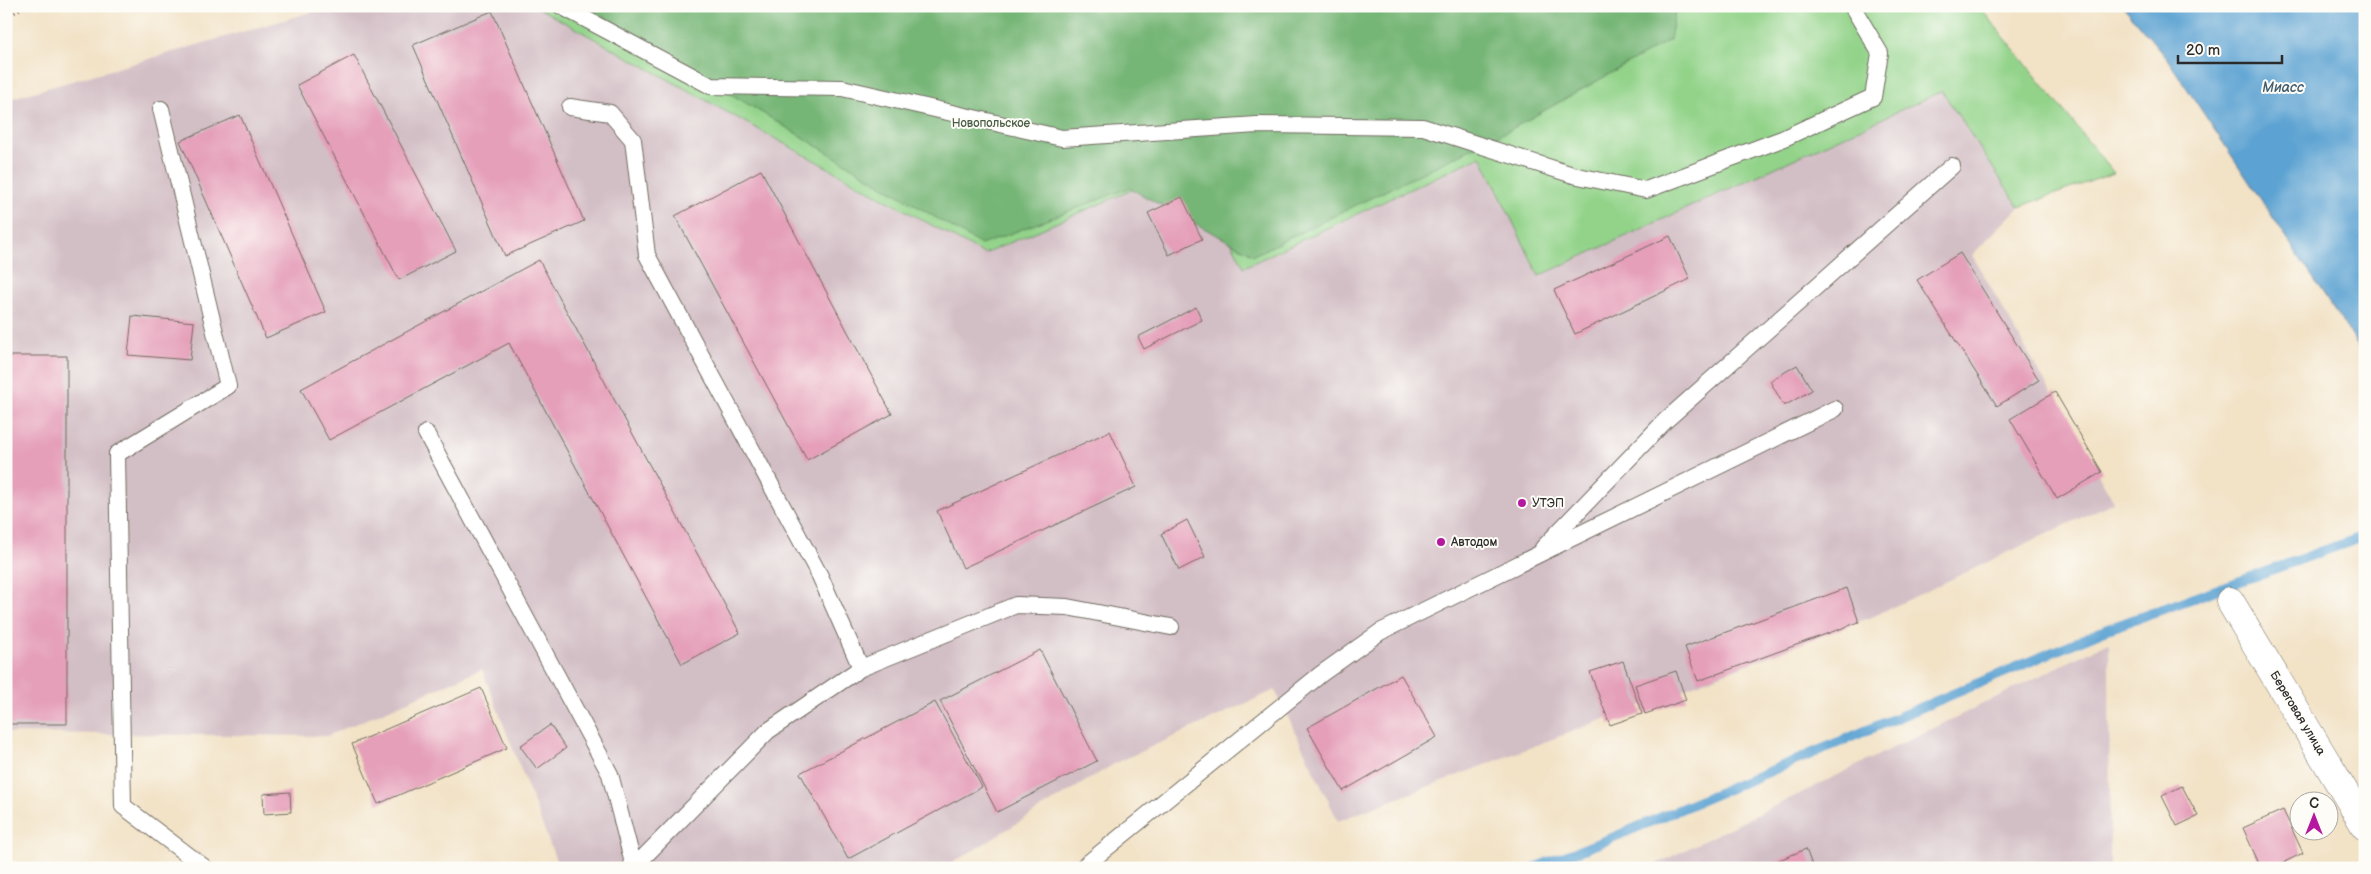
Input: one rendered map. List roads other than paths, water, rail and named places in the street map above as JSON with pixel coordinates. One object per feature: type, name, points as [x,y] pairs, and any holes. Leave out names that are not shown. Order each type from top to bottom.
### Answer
[{"type":"street","name":"Береговая улица","points":[[2230,601],[2365,826]]},
{"type":"lane","points":[[561,6],[711,86],[842,88],[1062,138],[1256,126],[1423,127],[1574,175],[1646,190],[1782,139],[1873,97],[1880,52],[1852,6]]},
{"type":"lane","points":[[570,106],[610,113],[633,140],[646,255],[820,576],[861,668]]},
{"type":"lane","points":[[161,109],[228,386],[117,454],[123,806],[205,868]]},
{"type":"lane","points":[[1534,557],[1665,421],[1952,166]]},
{"type":"lane","points":[[1082,868],[1321,674],[1380,632],[1835,408]]},
{"type":"lane","points":[[426,433],[610,774],[634,867]]},
{"type":"lane","points":[[634,867],[768,731],[861,668],[1016,606],[1067,607],[1171,627]]},
{"type":"water","name":"Миасс","points":[[2123,6],[2365,6],[2365,356],[2166,57]]},
{"type":"waterway","points":[[1534,868],[1607,840],[2105,630],[2365,536]]},
{"type":"place","name":"УТЭП","points":[[1522,503]]},
{"type":"place","name":"Автодом","points":[[1441,542]]},
{"type":"park label","name":"Новопольское","points":[[991,123]]}]
